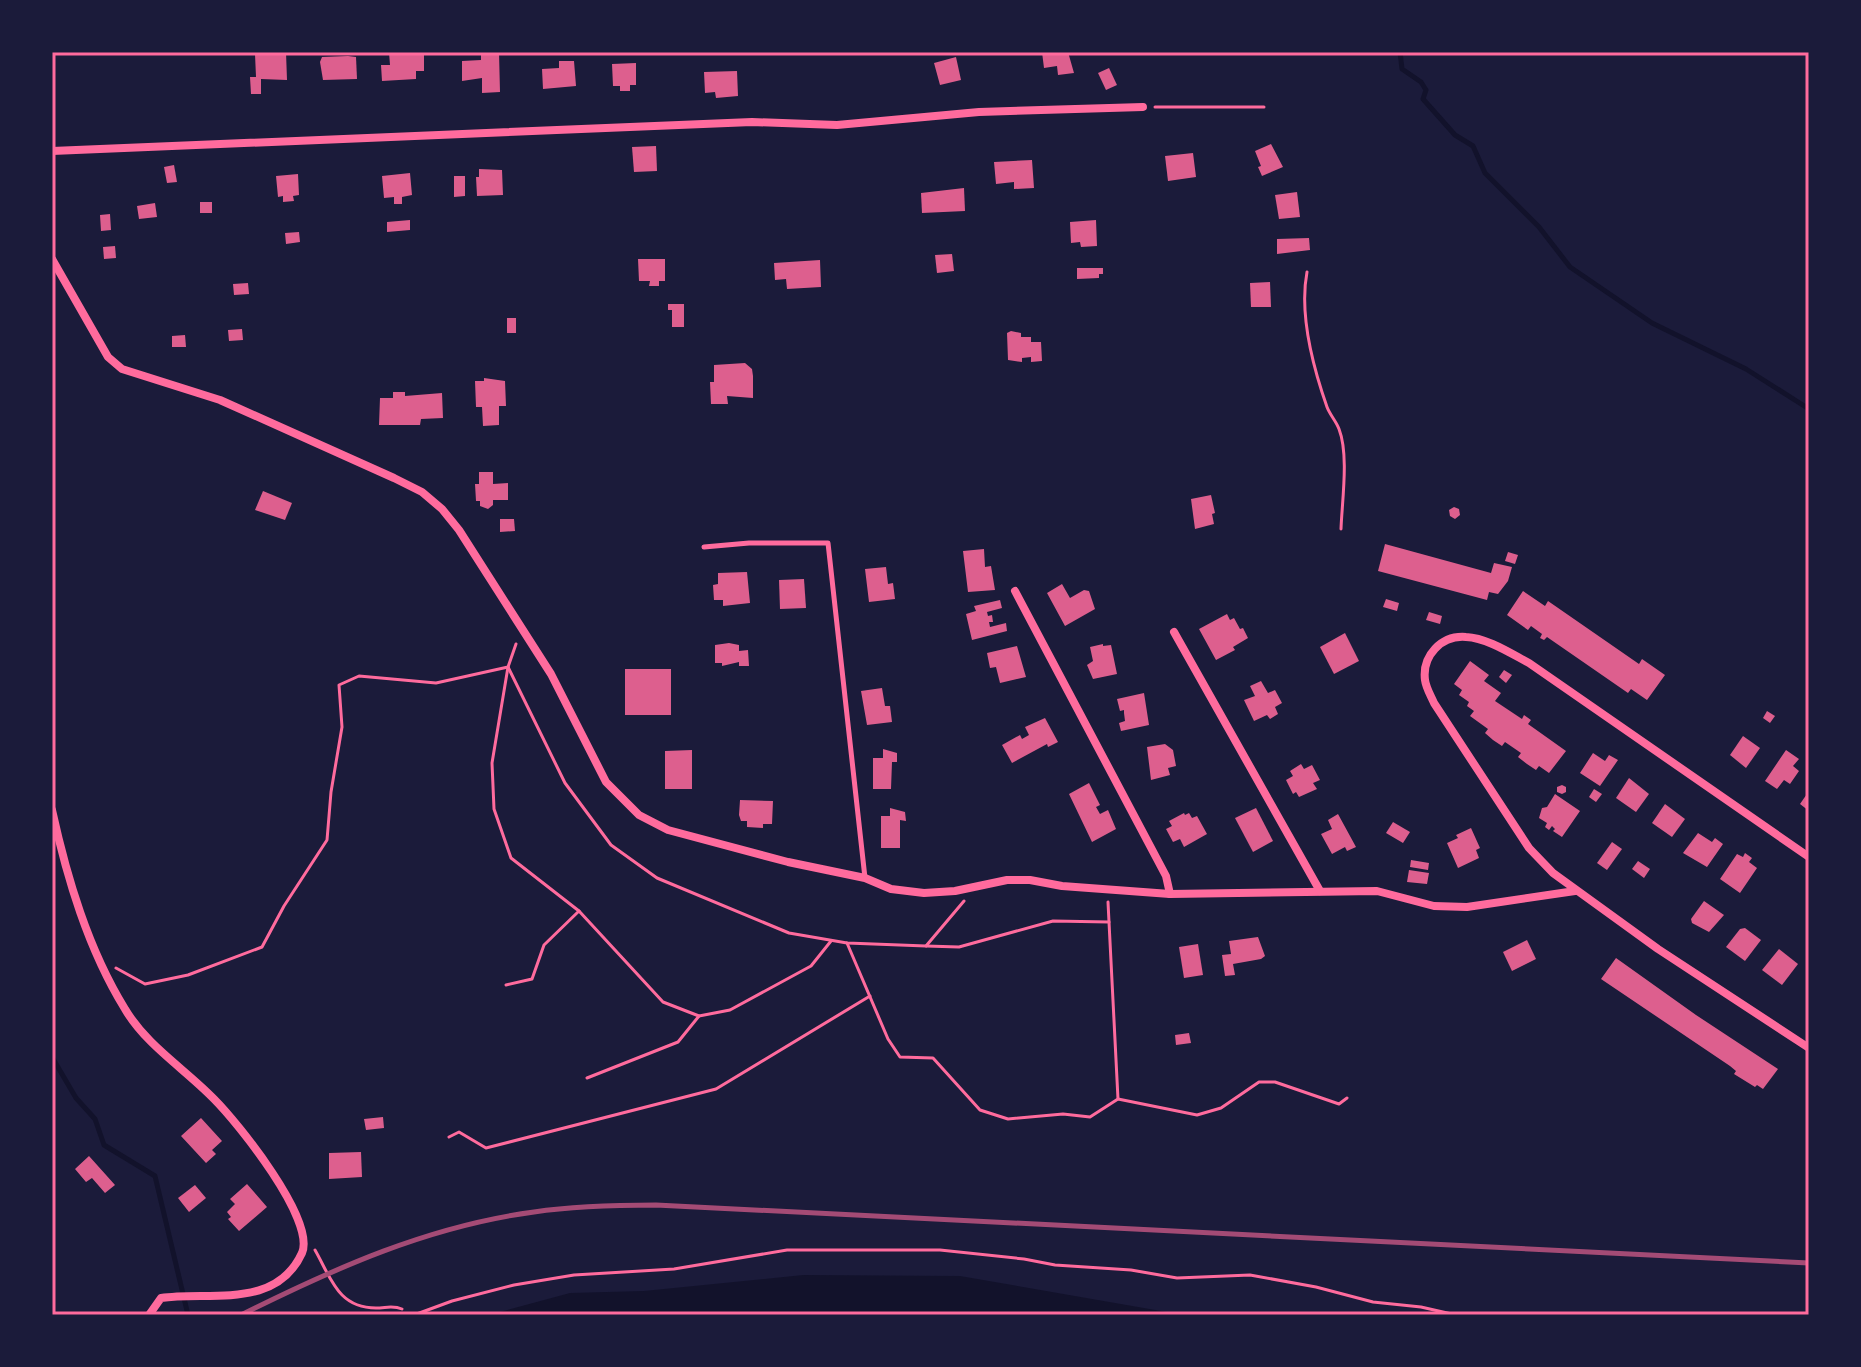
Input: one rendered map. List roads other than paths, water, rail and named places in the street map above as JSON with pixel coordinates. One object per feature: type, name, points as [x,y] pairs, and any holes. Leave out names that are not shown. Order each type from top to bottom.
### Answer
[{"type":"street","points":[[52,151],[752,122],[837,125],[979,112],[1143,107]]},
{"type":"street","points":[[52,259],[108,357],[122,369],[220,400],[422,492],[442,509],[459,530],[565,700],[606,782],[639,815],[688,837],[865,878],[891,889],[924,893],[955,891],[1007,880],[1030,880],[1062,886],[1170,894],[1377,891],[1434,906],[1467,907],[1575,891]]},
{"type":"street","points":[[1015,591],[1166,876],[1170,894]]},
{"type":"street","points":[[1174,632],[1320,891]]},
{"type":"street","points":[[1809,857],[1529,663],[1505,650],[1464,636],[1446,639],[1434,649],[1426,665],[1425,682],[1440,713],[1529,848],[1575,891],[1752,1013],[1809,1048]]},
{"type":"street","points":[[52,810],[81,913],[97,957],[138,1029],[216,1101],[261,1157],[291,1200],[303,1240],[304,1249],[290,1273],[273,1284],[240,1296],[161,1298],[149,1315]]},
{"type":"lane","points":[[704,547],[749,543],[828,543],[865,878]]},
{"type":"waterway","points":[[1400,52],[1402,69],[1421,82],[1426,90],[1423,99],[1455,135],[1473,146],[1485,173],[1539,227],[1570,267],[1652,323],[1746,369],[1809,409]]},
{"type":"waterway","points":[[52,1057],[76,1098],[95,1119],[104,1145],[155,1176],[188,1315]]},
{"type":"railway","points":[[241,1315],[347,1265],[420,1238],[495,1219],[579,1207],[656,1205],[1809,1263]]}]
